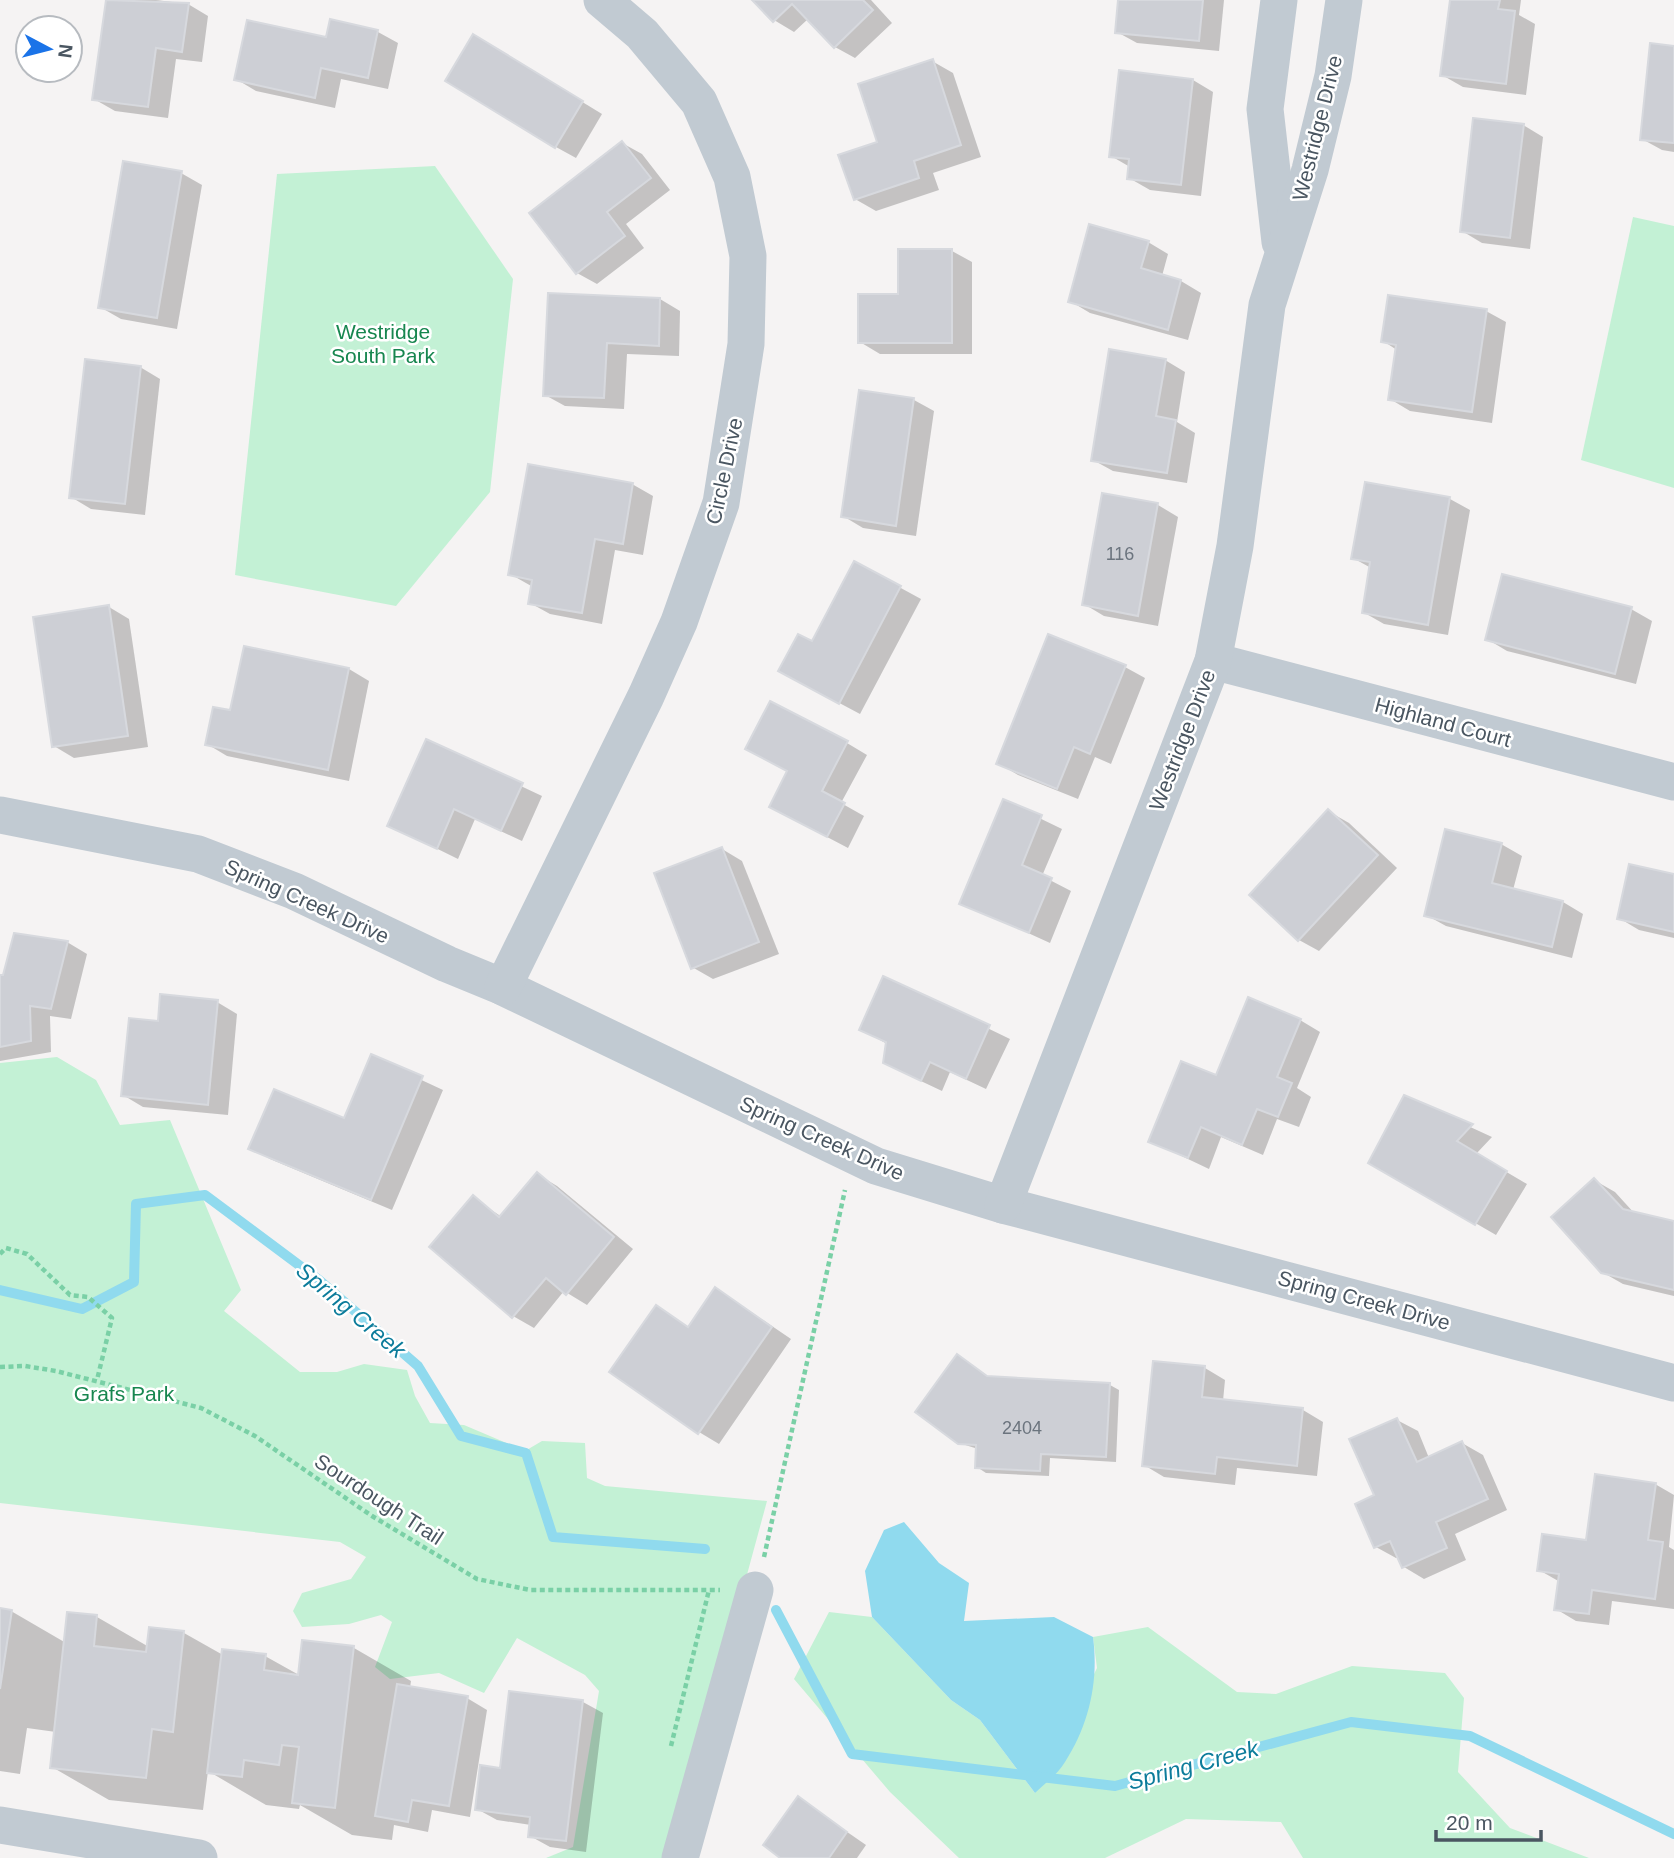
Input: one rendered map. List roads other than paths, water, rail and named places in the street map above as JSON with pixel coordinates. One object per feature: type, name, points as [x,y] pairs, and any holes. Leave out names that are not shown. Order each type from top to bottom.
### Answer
[{"type":"street","name":"Circle Drive","points":[[503,986],[646,696],[679,622],[721,503],[746,344],[748,256],[732,177],[699,102],[642,34],[601,0]]},
{"type":"street","name":"Westridge Drive","points":[[1279,0],[1265,109],[1281,254]]},
{"type":"street","name":"Westridge Drive","points":[[1003,1205],[1213,662],[1235,546],[1266,305],[1310,170],[1333,76],[1344,0]]},
{"type":"street","name":"Highland Court","points":[[1213,662],[1674,782]]},
{"type":"street","name":"Spring Creek Drive","points":[[0,815],[198,854],[294,891],[447,964],[503,986],[876,1166],[1003,1205],[1674,1383]]},
{"type":"street","points":[[680,1858],[755,1590]]},
{"type":"street","points":[[0,1825],[199,1858]]},
{"type":"water","points":[[904,1522],[939,1563],[969,1583],[964,1621],[1054,1617],[1093,1637],[1095,1670],[1086,1718],[1062,1766],[1035,1793],[980,1720],[951,1700],[872,1617],[865,1571],[884,1530]]},
{"type":"waterway","name":"Spring Creek","points":[[0,1290],[82,1309],[134,1282],[136,1204],[205,1195],[319,1280],[418,1366],[461,1436],[526,1453],[553,1537],[705,1549]]},
{"type":"waterway","name":"Spring Creek","points":[[776,1610],[852,1754],[1115,1786],[1351,1722],[1470,1736],[1674,1834]]},
{"type":"park label","name":"Westridge South Park","points":[[383,343]]},
{"type":"park label","name":"Grafs Park","points":[[124,1393]]}]
